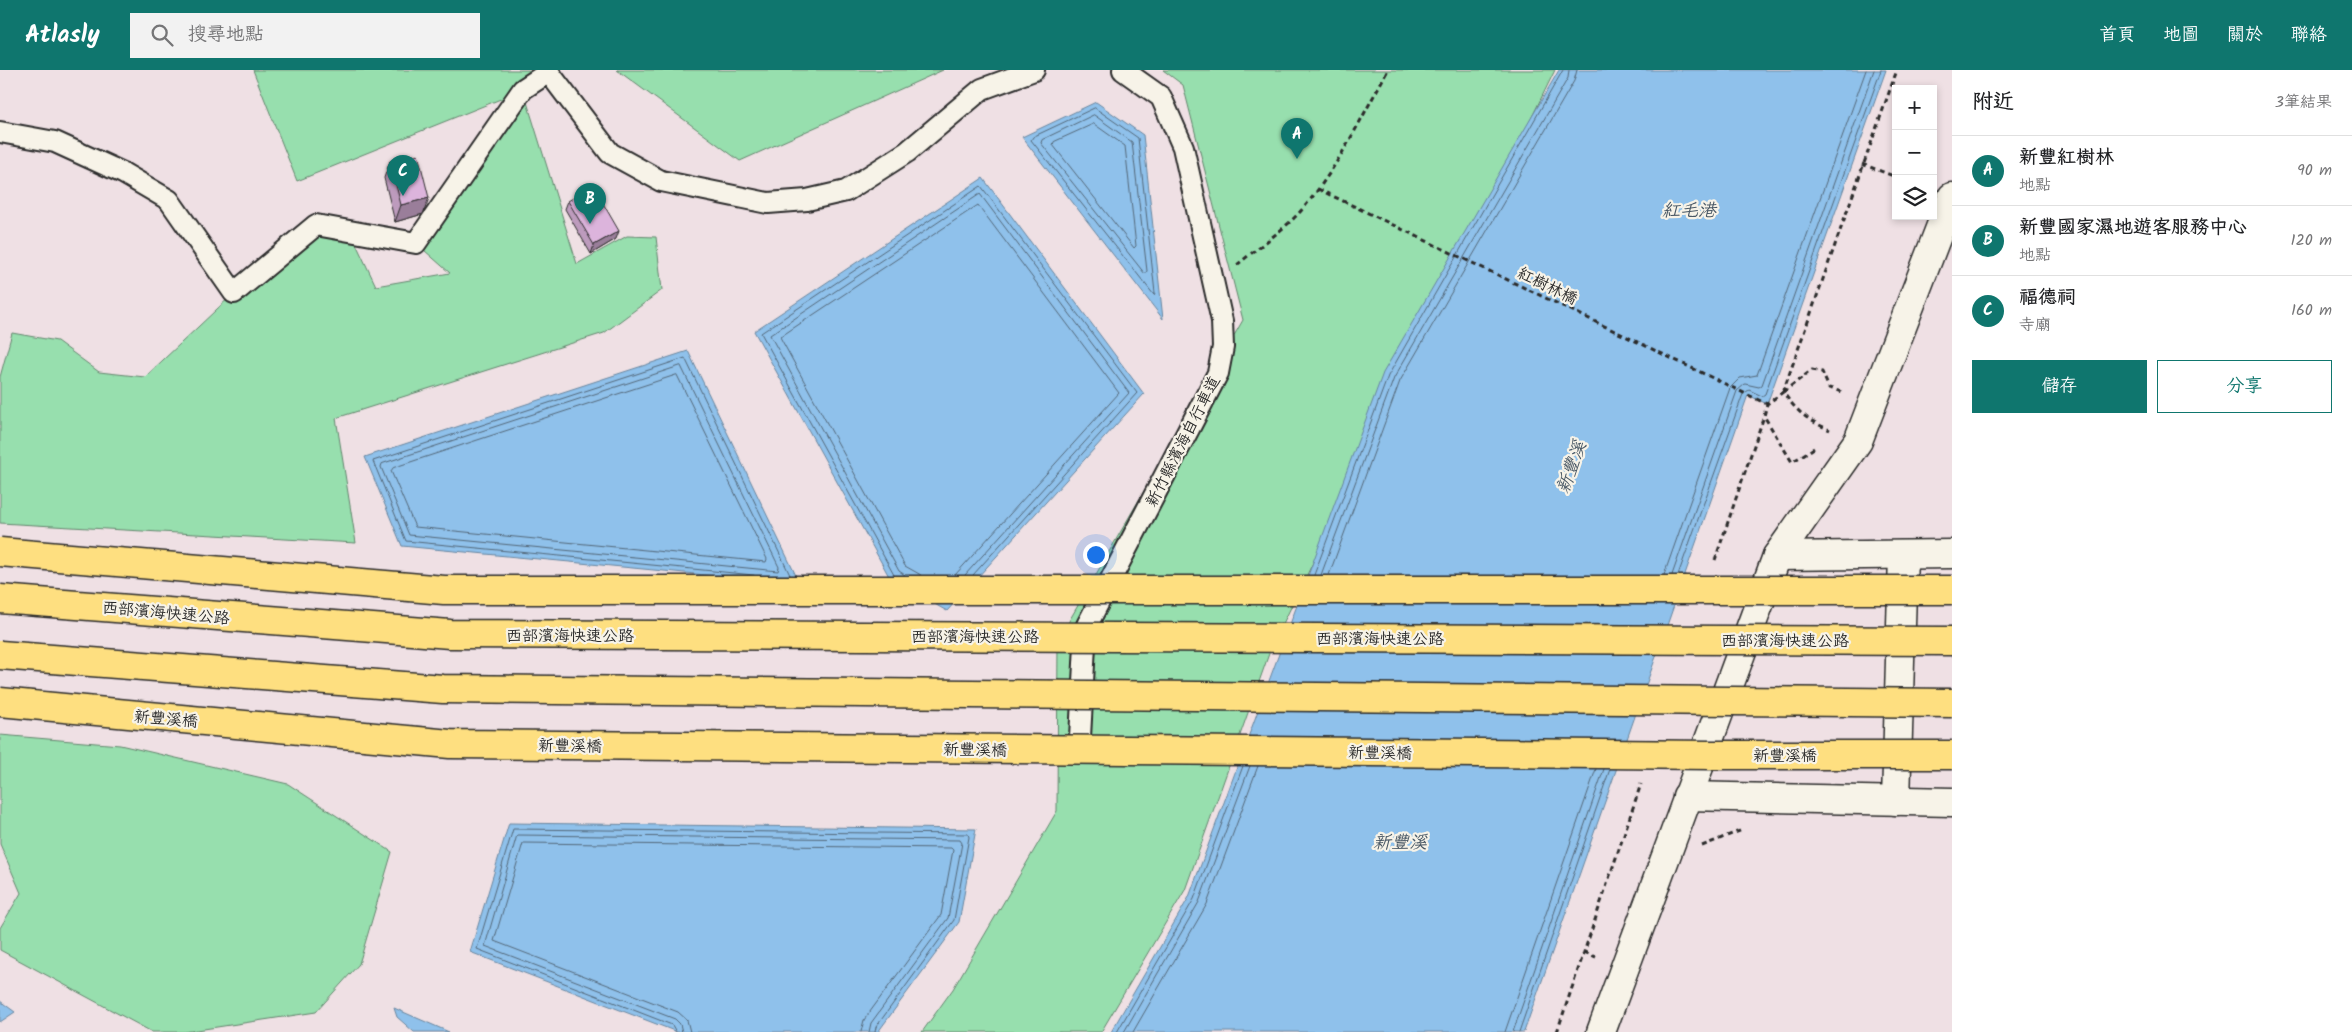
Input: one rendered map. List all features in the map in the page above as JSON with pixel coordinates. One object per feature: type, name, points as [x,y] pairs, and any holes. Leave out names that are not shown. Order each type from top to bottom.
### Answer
[{"type":"main road","points":[[0,552],[444,590],[1952,590]]},
{"type":"main road","name":"西部濱海快速公路","points":[[0,598],[450,634],[1952,641]]},
{"type":"main road","points":[[0,655],[443,689],[1952,703]]},
{"type":"main road","name":"新豐溪橋","points":[[0,702],[450,744],[1692,755],[1952,755]]},
{"type":"street","points":[[1601,1032],[1777,556],[1858,441],[1874,404],[1952,197]]},
{"type":"street","points":[[1777,556],[1952,554]]},
{"type":"street","points":[[1896,801],[1903,556]]},
{"type":"street","points":[[1687,796],[1952,802]]},
{"type":"lane","points":[[0,132],[55,142],[123,173],[169,200],[234,293],[316,225],[416,243],[523,89],[548,71],[610,153],[661,181],[768,203],[807,200],[846,191],[906,152],[982,89],[1034,70]]},
{"type":"lane","name":"新竹縣濱海自行車道","points":[[1080,737],[1086,627],[1218,373],[1223,347],[1222,321],[1183,147],[1161,97],[1123,70]]},
{"type":"path","points":[[1214,285],[1297,214],[1318,189],[1346,145],[1388,70]]},
{"type":"path","points":[[1783,392],[1862,164],[1897,70]]},
{"type":"path","points":[[1862,164],[1892,175]]},
{"type":"path","name":"紅樹林橋","points":[[1318,189],[1767,404]]},
{"type":"path","points":[[1759,428],[1767,404],[1812,370],[1822,372],[1829,388],[1874,404]]},
{"type":"path","points":[[1783,392],[1795,409],[1810,422]]},
{"type":"path","points":[[1764,416],[1792,462],[1822,442]]},
{"type":"green space","points":[[253,70],[540,70],[523,89],[577,264],[627,236],[656,237],[662,290],[604,333],[336,418],[356,543],[0,523],[0,377],[12,333],[57,341],[99,372],[145,377],[234,293],[316,225],[350,231],[376,286],[450,273],[416,243],[523,90],[297,181]]},
{"type":"green space","points":[[617,70],[943,70],[740,161]]},
{"type":"green space","points":[[1163,70],[1555,70],[1271,648],[1185,890],[1101,1032],[922,1032],[953,989],[1057,811],[1058,640],[1243,320],[1183,85]]},
{"type":"green space","points":[[0,735],[120,745],[288,784],[392,852],[359,964],[316,1012],[184,1032],[152,1032],[0,950],[0,928],[21,893],[0,844]]},
{"type":"water","name":"新豐溪","points":[[1559,70],[1886,70],[1767,404],[1748,395],[1524,1032],[1111,1032],[1189,897],[1383,373]]},
{"type":"water","points":[[1096,102],[1143,135],[1163,319],[1022,137]]},
{"type":"water","points":[[983,178],[1144,394],[947,611],[891,580],[754,331]]},
{"type":"water","points":[[688,351],[800,584],[402,546],[365,457]]},
{"type":"water","points":[[509,823],[976,829],[959,922],[878,1032],[677,1032],[470,952]]},
{"type":"water","points":[[0,1001],[15,1012],[0,1022]]},
{"type":"water","points":[[394,1008],[449,1032],[414,1032],[397,1017]]},
{"type":"building","points":[[418,154],[429,198],[401,205],[390,161]]},
{"type":"building","points":[[593,186],[619,231],[594,245],[568,201]]},
{"type":"place","name":"新豐紅樹林","points":[[1297,159]]},
{"type":"place","name":"福德祠","points":[[403,196]]},
{"type":"place","name":"新豐國家濕地遊客服務中心","points":[[590,224]]},
{"type":"water label","name":"紅毛港","points":[[1689,210]]}]
